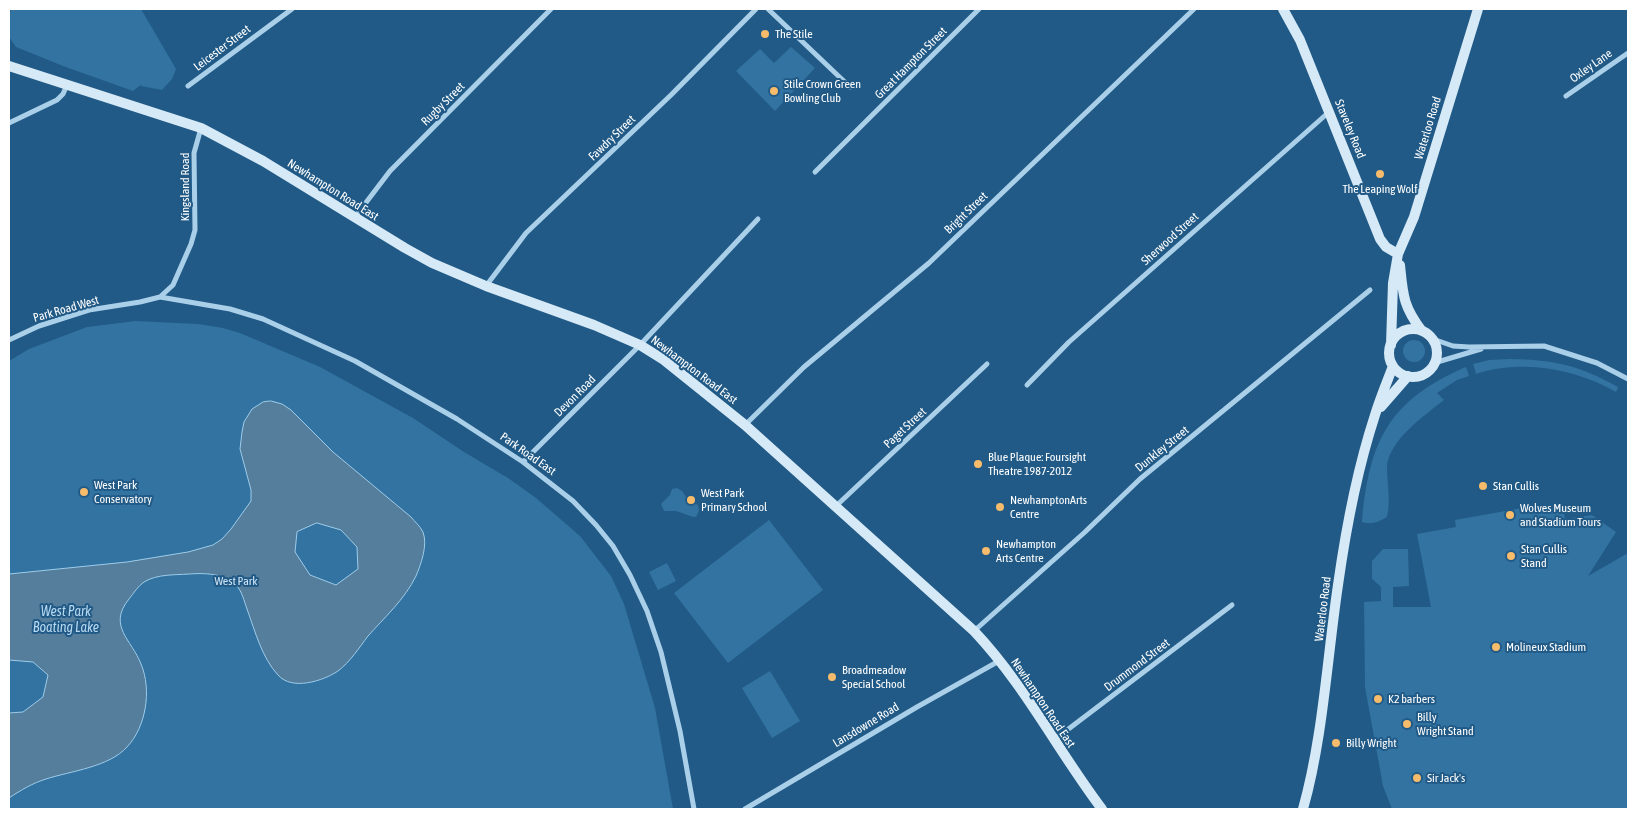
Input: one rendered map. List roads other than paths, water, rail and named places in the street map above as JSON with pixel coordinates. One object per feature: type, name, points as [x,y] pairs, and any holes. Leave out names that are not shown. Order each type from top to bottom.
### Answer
[{"type":"street","name":"Leicester Street","points":[[188,86],[292,9]]},
{"type":"street","name":"Rugby Street","points":[[355,218],[390,172],[551,9]]},
{"type":"street","name":"Fawdry Street","points":[[486,286],[526,233],[671,95],[756,9]]},
{"type":"street","points":[[768,9],[850,87]]},
{"type":"street","name":"Great Hampton Street","points":[[815,172],[979,9]]},
{"type":"street","name":"Bright Street","points":[[745,425],[804,367],[928,263],[1194,9]]},
{"type":"street","name":"Staveley Road","points":[[1283,9],[1300,40],[1380,239],[1386,247],[1398,254]]},
{"type":"street","name":"Waterloo Road","points":[[1390,344],[1393,283],[1398,254],[1414,218],[1478,9]]},
{"type":"street","name":"Oxley Lane","points":[[1566,96],[1628,53]]},
{"type":"street","name":"Newhampton Road East","points":[[9,66],[200,128],[263,161],[432,263],[486,286],[594,325],[640,345],[685,376],[745,425],[974,631],[1027,696],[1054,740],[1102,809]]},
{"type":"street","points":[[9,124],[58,100],[63,94],[66,85]]},
{"type":"street","name":"Sherwood Street","points":[[1027,385],[1069,342],[1329,112]]},
{"type":"street","name":"Kingsland Road","points":[[160,297],[173,285],[195,230],[194,153],[200,128]]},
{"type":"street","points":[[640,345],[758,219]]},
{"type":"street","points":[[1398,254],[1404,300],[1422,331],[1433,340],[1453,346],[1544,346],[1596,363],[1628,379]]},
{"type":"street","name":"Dunkley Street","points":[[974,631],[1085,532],[1140,479],[1370,290]]},
{"type":"street","name":"Park Road West","points":[[9,340],[39,326],[89,310],[160,297]]},
{"type":"street","name":"Park Road East","points":[[160,297],[230,308],[295,332],[355,361],[406,388],[478,431],[573,500],[613,546],[647,611],[661,652],[680,731],[694,809]]},
{"type":"street","points":[[1422,331],[1410,329],[1404,331],[1398,334],[1390,344],[1390,359],[1393,366],[1402,374],[1416,376],[1430,369],[1437,355],[1433,340]]},
{"type":"street","name":"Devon Road","points":[[523,462],[640,345]]},
{"type":"street","points":[[1434,363],[1488,347]]},
{"type":"street","name":"Paget Street","points":[[836,507],[987,364]]},
{"type":"street","name":"Waterloo Road","points":[[1303,809],[1312,771],[1342,560],[1359,470],[1375,414],[1393,366]]},
{"type":"street","name":"Waterloo Road","points":[[1375,414],[1408,376]]},
{"type":"street","name":"Drummond Street","points":[[1054,740],[1232,605]]},
{"type":"street","name":"Lansdowne Road","points":[[744,809],[917,707],[1000,661]]},
{"type":"water","name":"West Park Boating Lake","points":[[271,401],[282,404],[291,410],[333,452],[411,517],[419,526],[423,532],[425,543],[420,566],[411,584],[354,655],[338,671],[316,681],[291,683],[284,680],[272,668],[259,644],[241,593],[238,587],[231,581],[220,576],[201,574],[160,576],[149,579],[129,599],[120,617],[123,633],[141,664],[146,685],[143,719],[134,739],[119,754],[100,764],[41,781],[9,798],[9,713],[23,712],[43,697],[48,675],[33,662],[9,660],[9,574],[127,562],[188,552],[213,545],[222,539],[251,501],[251,490],[240,449],[242,432],[244,422],[252,409],[263,402]],"holes":[[[317,523],[341,530],[357,547],[358,569],[336,585],[310,575],[295,552],[297,532]]]},
{"type":"place","name":"The Stile","points":[[765,34]]},
{"type":"place","name":"Stile Crown Green Bowling Club","points":[[774,91]]},
{"type":"place","name":"The Leaping Wolf","points":[[1380,174]]},
{"type":"place","name":"Blue Plaque: Foursight Theatre 1987-2012","points":[[978,464]]},
{"type":"place","name":"Stan Cullis","points":[[1483,486]]},
{"type":"place","name":"West Park Conservatory","points":[[84,492]]},
{"type":"place","name":"West Park Primary School","points":[[691,500]]},
{"type":"place","name":"NewhamptonArts Centre","points":[[1000,507]]},
{"type":"place","name":"Wolves Museum and Stadium Tours","points":[[1510,515]]},
{"type":"place","name":"Newhampton Arts Centre","points":[[986,551]]},
{"type":"place","name":"Stan Cullis Stand","points":[[1511,556]]},
{"type":"place","name":"Molineux Stadium","points":[[1496,647]]},
{"type":"place","name":"Broadmeadow Special School","points":[[832,677]]},
{"type":"place","name":"K2 barbers","points":[[1378,699]]},
{"type":"place","name":"Billy Wright Stand","points":[[1407,724]]},
{"type":"place","name":"Billy Wright","points":[[1336,743]]},
{"type":"place","name":"Sir Jack's","points":[[1417,778]]},
{"type":"park label","name":"West Park","points":[[236,581]]}]
